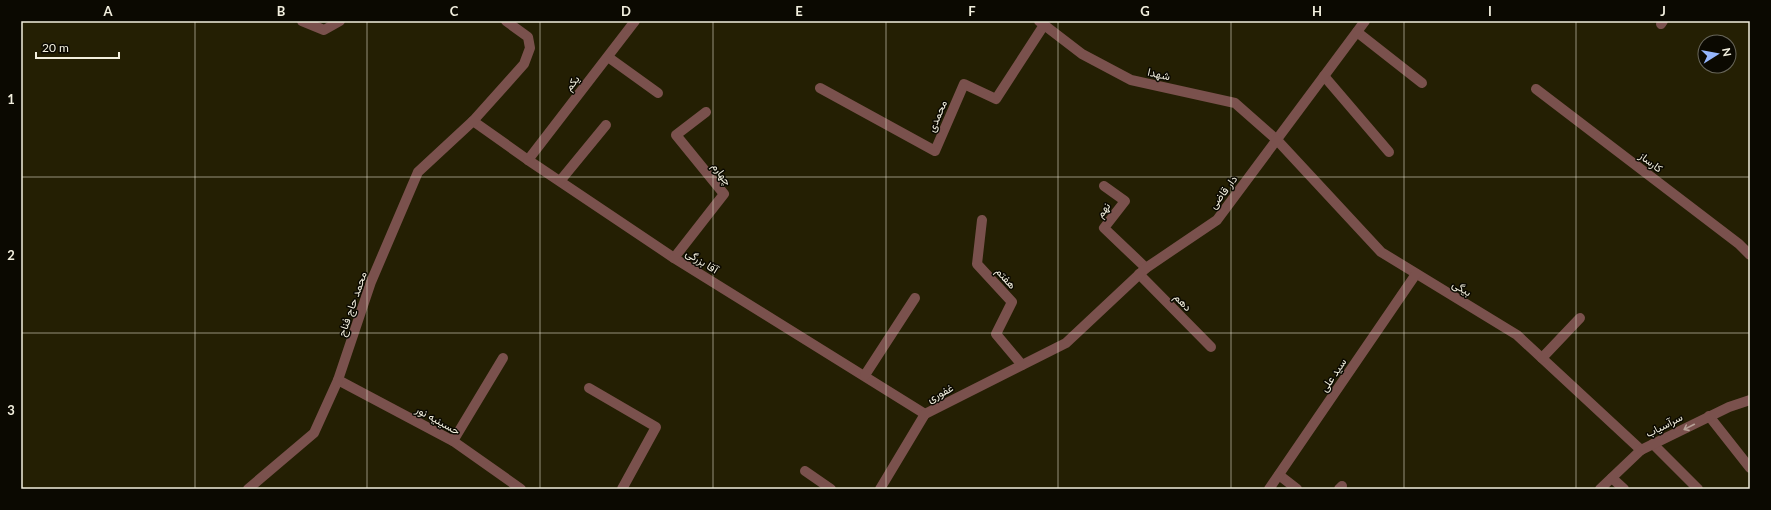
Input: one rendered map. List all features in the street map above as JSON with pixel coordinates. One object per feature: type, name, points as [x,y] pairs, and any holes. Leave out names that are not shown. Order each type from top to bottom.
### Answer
[{"type":"street","points":[[302,21],[324,30],[340,21]]},
{"type":"street","name":"محمد حاج فناح","points":[[248,489],[314,433],[338,380],[371,282],[418,172],[472,121],[524,64],[530,48],[528,37],[517,24],[506,21]]},
{"type":"street","name":"یکم","points":[[528,160],[635,21]]},
{"type":"street","name":"دار قاضی","points":[[1022,365],[1066,343],[1142,271],[1217,220],[1365,21]]},
{"type":"street","name":"محمدی","points":[[820,88],[935,151],[964,84],[996,99],[1042,23]]},
{"type":"street","name":"شهدا","points":[[1042,23],[1082,54],[1131,80],[1235,103],[1277,140]]},
{"type":"street","points":[[1357,32],[1422,83]]},
{"type":"street","points":[[608,57],[658,93]]},
{"type":"street","points":[[1324,76],[1389,152]]},
{"type":"street","name":"کارساز","points":[[1536,89],[1739,244],[1750,255]]},
{"type":"street","name":"چهارم","points":[[674,258],[724,194],[676,135],[706,112]]},
{"type":"street","name":"آقا بزرگی","points":[[472,121],[674,258],[865,375],[925,414]]},
{"type":"street","points":[[560,181],[606,125]]},
{"type":"street","name":"بیگی","points":[[1277,140],[1382,252],[1517,335],[1641,450]]},
{"type":"street","name":"نهم","points":[[1104,186],[1125,200],[1104,228],[1142,271]]},
{"type":"street","name":"هفتم","points":[[982,220],[978,264],[1012,302],[996,334],[1022,365]]},
{"type":"street","name":"دهم","points":[[1142,271],[1210,348]]},
{"type":"street","name":"سید علی","points":[[1269,489],[1416,274]]},
{"type":"street","points":[[865,375],[915,298]]},
{"type":"street","points":[[1542,358],[1580,318]]},
{"type":"street","points":[[453,441],[503,358]]},
{"type":"street","name":"غفوری","points":[[880,489],[925,414],[1022,365]]},
{"type":"street","name":"حسینیه نور","points":[[338,380],[453,441],[521,489]]},
{"type":"street","points":[[589,388],[656,427],[622,489]]},
{"type":"street","name":"سرآسیاب","points":[[1600,489],[1641,450],[1729,406],[1750,400]]},
{"type":"street","points":[[1710,416],[1750,468]]},
{"type":"street","points":[[1654,444],[1698,489]]},
{"type":"street","points":[[805,471],[831,489]]},
{"type":"street","points":[[1279,475],[1298,489]]},
{"type":"street","points":[[1612,478],[1624,489]]}]
